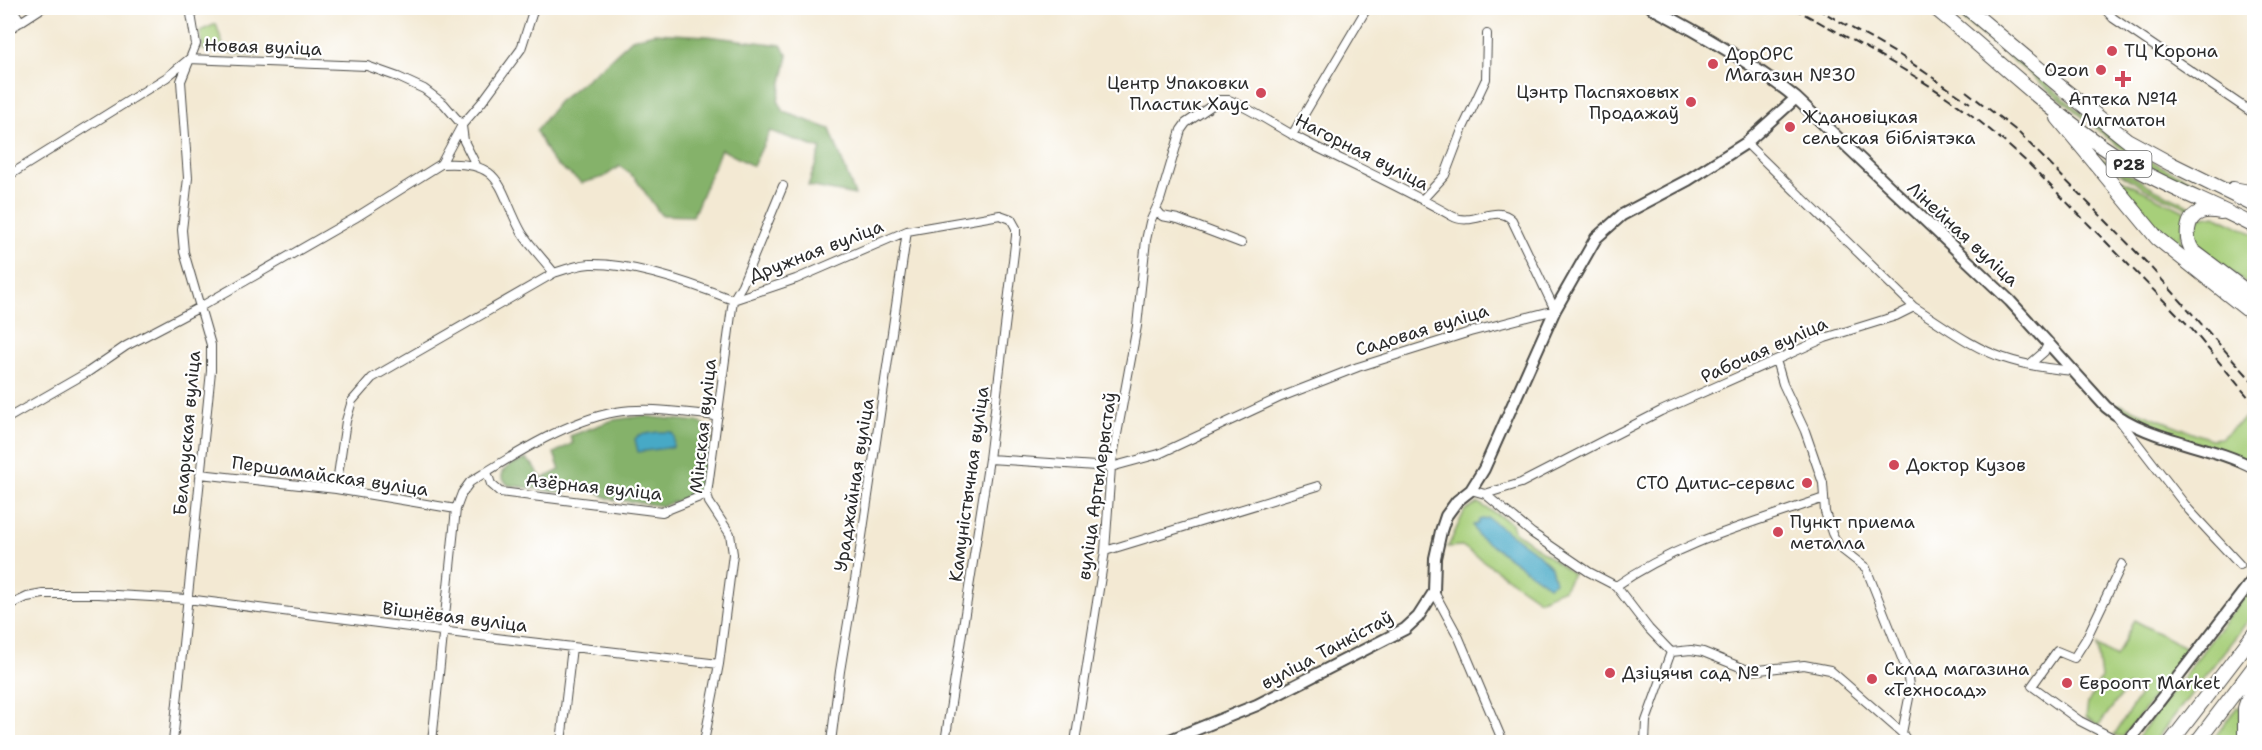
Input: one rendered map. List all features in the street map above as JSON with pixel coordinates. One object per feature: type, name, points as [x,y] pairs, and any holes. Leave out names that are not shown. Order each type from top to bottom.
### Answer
[{"type":"highway","name":"Р28","points":[[1935,8],[2104,147],[2139,170],[2254,226]]},
{"type":"highway","name":"Р28","points":[[1967,8],[2061,88],[2127,140],[2254,205]]},
{"type":"highway","name":"Р28","points":[[2038,95],[2157,238],[2254,315]]},
{"type":"highway","name":"Р28","points":[[2219,187],[2254,193]]},
{"type":"highway","name":"Р28","points":[[2232,214],[2202,211],[2196,215],[2188,228],[2188,244],[2193,251],[2254,297]]},
{"type":"highway","points":[[2171,742],[2254,634]]},
{"type":"highway","points":[[2197,742],[2254,667]]},
{"type":"highway","points":[[2245,742],[2245,708],[2254,682]]},
{"type":"street","points":[[12,8],[21,22]]},
{"type":"street","points":[[8,30],[42,8]]},
{"type":"street","name":"Беларуская вуліца","points":[[172,742],[211,371],[211,345],[184,252],[182,230],[188,178],[181,81],[196,44],[190,8]]},
{"type":"street","points":[[8,418],[88,372],[126,346],[200,307],[354,218],[441,164],[462,125],[521,49],[534,8]]},
{"type":"street","points":[[1292,135],[1367,8]]},
{"type":"street","name":"Лінейная вуліца","points":[[1652,8],[1702,34],[1748,62],[1796,98],[2010,301],[2116,416],[2134,426],[2237,459],[2254,468]]},
{"type":"street","points":[[2104,8],[2113,18],[2254,114]]},
{"type":"street","points":[[1423,199],[1445,174],[1462,130],[1486,79],[1487,34]]},
{"type":"street","name":"Новая вуліца","points":[[8,176],[166,77],[189,59],[367,66],[424,89],[444,104],[462,125]]},
{"type":"street","points":[[1555,310],[1596,238],[1608,226],[1622,215],[1689,180],[1746,143],[1796,98]]},
{"type":"street","name":"Нагорная вуліца","points":[[1160,200],[1181,130],[1186,123],[1220,100],[1229,100],[1292,135],[1423,199],[1459,220],[1474,220],[1497,213],[1506,215],[1512,220],[1555,310]]},
{"type":"street","points":[[462,125],[464,141],[476,165],[500,183],[523,234],[554,273]]},
{"type":"street","points":[[1746,143],[1914,307],[1976,346],[2005,358],[2074,371]]},
{"type":"street","points":[[441,164],[476,165]]},
{"type":"street","name":"Мінская вуліца","points":[[704,742],[719,664],[733,554],[730,534],[710,502],[708,494],[733,300],[742,285],[783,186]]},
{"type":"street","name":"вуліца Артылерыстаў","points":[[1075,742],[1105,551],[1111,467],[1137,326],[1146,240],[1160,200]]},
{"type":"street","points":[[1156,209],[1162,216],[1179,219],[1241,243]]},
{"type":"street","name":"Дружная вуліца","points":[[336,489],[346,421],[352,401],[372,378],[554,273],[574,266],[614,266],[702,288],[733,300],[796,279],[907,231],[1000,215],[1011,219],[1016,228]]},
{"type":"street","name":"Камуністычная вуліца","points":[[945,742],[989,459],[1016,228]]},
{"type":"street","name":"Ураджайная вуліца","points":[[831,742],[907,231]]},
{"type":"street","name":"Рабочая вуліца","points":[[1485,494],[1521,483],[1652,416],[1825,338],[1896,316],[1914,307]]},
{"type":"street","name":"Садовая вуліца","points":[[989,459],[1111,467],[1158,454],[1281,397],[1358,367],[1470,332],[1555,310]]},
{"type":"street","name":"вуліца Танкістаў","points":[[1165,742],[1257,705],[1389,638],[1418,617],[1434,592],[1436,558],[1446,516],[1457,501],[1471,490],[1484,469],[1555,310]]},
{"type":"street","points":[[2030,364],[2044,352],[2049,342]]},
{"type":"street","points":[[1776,360],[1783,384],[1805,431],[1823,483],[1825,512],[1832,533],[1839,547],[1866,568],[1907,671],[1910,693],[1902,733]]},
{"type":"street","name":"Азёрная вуліца","points":[[432,742],[456,508],[470,483],[564,428],[614,412],[643,410],[718,416]]},
{"type":"street","points":[[2116,416],[2189,510],[2240,565]]},
{"type":"street","name":"Азёрная вуліца","points":[[487,472],[491,484],[500,492],[662,512],[708,494]]},
{"type":"street","name":"Першамайская вуліца","points":[[200,474],[336,489],[456,508]]},
{"type":"street","points":[[1105,551],[1318,486]]},
{"type":"street","points":[[1471,490],[1485,494],[1532,532],[1589,572],[1616,586],[1649,629],[1671,652]]},
{"type":"street","points":[[1616,586],[1640,569],[1732,528],[1824,498]]},
{"type":"street","points":[[2121,742],[2080,722],[2032,686],[2057,651],[2074,658],[2086,639],[2122,564]]},
{"type":"street","points":[[2128,742],[2254,578]]},
{"type":"street","points":[[1434,592],[1459,638],[1503,742]]},
{"type":"street","name":"Вішнёвая вуліца","points":[[8,606],[27,597],[43,594],[98,594],[187,599],[719,664]]},
{"type":"street","points":[[561,742],[572,647]]},
{"type":"street","points":[[1671,652],[1691,650],[1703,652],[1750,671],[1804,665],[1830,670],[1902,733],[1908,742]]},
{"type":"street","points":[[1645,742],[1646,721],[1671,652]]},
{"type":"green space","points":[[1949,8],[1958,8],[2120,143],[2150,161],[2254,210],[2254,215],[2167,175],[2118,146]]},
{"type":"green space","points":[[216,24],[225,51],[259,53],[256,56],[203,50],[200,31]]},
{"type":"green space","points":[[654,33],[707,36],[781,45],[788,56],[778,100],[784,112],[830,129],[855,195],[808,186],[821,149],[770,131],[753,166],[721,149],[693,216],[661,215],[635,178],[620,166],[604,177],[582,183],[552,161],[536,131],[558,102],[632,39]]},
{"type":"green space","points":[[2100,158],[2155,189],[2195,208],[2192,210],[2144,188],[2099,160]]},
{"type":"green space","points":[[2113,176],[2188,213],[2181,237],[2186,251],[2203,268],[2254,308],[2180,251]]},
{"type":"green space","points":[[2215,215],[2254,234],[2254,290],[2195,243],[2194,223],[2198,218]]},
{"type":"green space","points":[[2119,404],[2210,439],[2221,438],[2252,412],[2254,416],[2254,463],[2129,419],[2114,407]]},
{"type":"green space","points":[[642,416],[700,422],[713,432],[704,486],[700,492],[663,506],[609,499],[583,484],[574,484],[565,493],[508,485],[502,478],[502,472],[510,465],[526,459],[542,479],[560,470],[554,453],[573,443],[570,436],[613,420]]},
{"type":"green space","points":[[1478,503],[1512,523],[1514,531],[1573,574],[1564,589],[1539,600],[1462,546],[1448,547],[1465,510]]},
{"type":"green space","points":[[2254,583],[2254,613],[2154,742],[2134,742]]},
{"type":"green space","points":[[2134,620],[2190,650],[2123,737],[2114,735],[2140,695],[2128,686],[2099,725],[2086,717],[2088,703],[2101,678],[2097,646],[2116,657]]},
{"type":"green space","points":[[2237,707],[2241,708],[2239,742],[2211,742]]},
{"type":"water","points":[[671,432],[674,436],[673,447],[638,452],[635,439],[639,435]]},
{"type":"water","points":[[1488,518],[1537,553],[1551,567],[1555,582],[1549,586],[1478,536],[1473,525],[1478,524],[1479,520]]},
{"type":"railway","points":[[1793,8],[1871,51],[1948,98],[2000,139],[2030,165],[2190,327],[2254,404]]},
{"type":"railway","points":[[1816,8],[1901,56],[1970,103]]},
{"type":"railway","points":[[1966,91],[2018,132],[2108,223],[2254,383]]},
{"type":"place","name":"ТЦ Корона","points":[[2112,51]]},
{"type":"place","name":"ДорОРС Магазин №30","points":[[1713,64]]},
{"type":"place","name":"Ozon","points":[[2101,70]]},
{"type":"place","name":"Аптека №14 Лигматон","points":[[2123,79]]},
{"type":"place","name":"Центр Упаковки Пластик Хаус","points":[[1261,93]]},
{"type":"place","name":"Цэнтр Паспяховых Продажаў","points":[[1691,102]]},
{"type":"place","name":"Ждановіцкая сельская бібліятэка","points":[[1790,127]]},
{"type":"place","name":"Доктор Кузов","points":[[1894,465]]},
{"type":"place","name":"СТО Дитис-сервис","points":[[1807,483]]},
{"type":"place","name":"Пункт приема металла","points":[[1778,532]]},
{"type":"place","name":"Дзіцячы сад № 1","points":[[1610,673]]},
{"type":"place","name":"Склад магазина «Техносад»","points":[[1872,679]]},
{"type":"place","name":"Евроопт Market","points":[[2067,683]]}]
